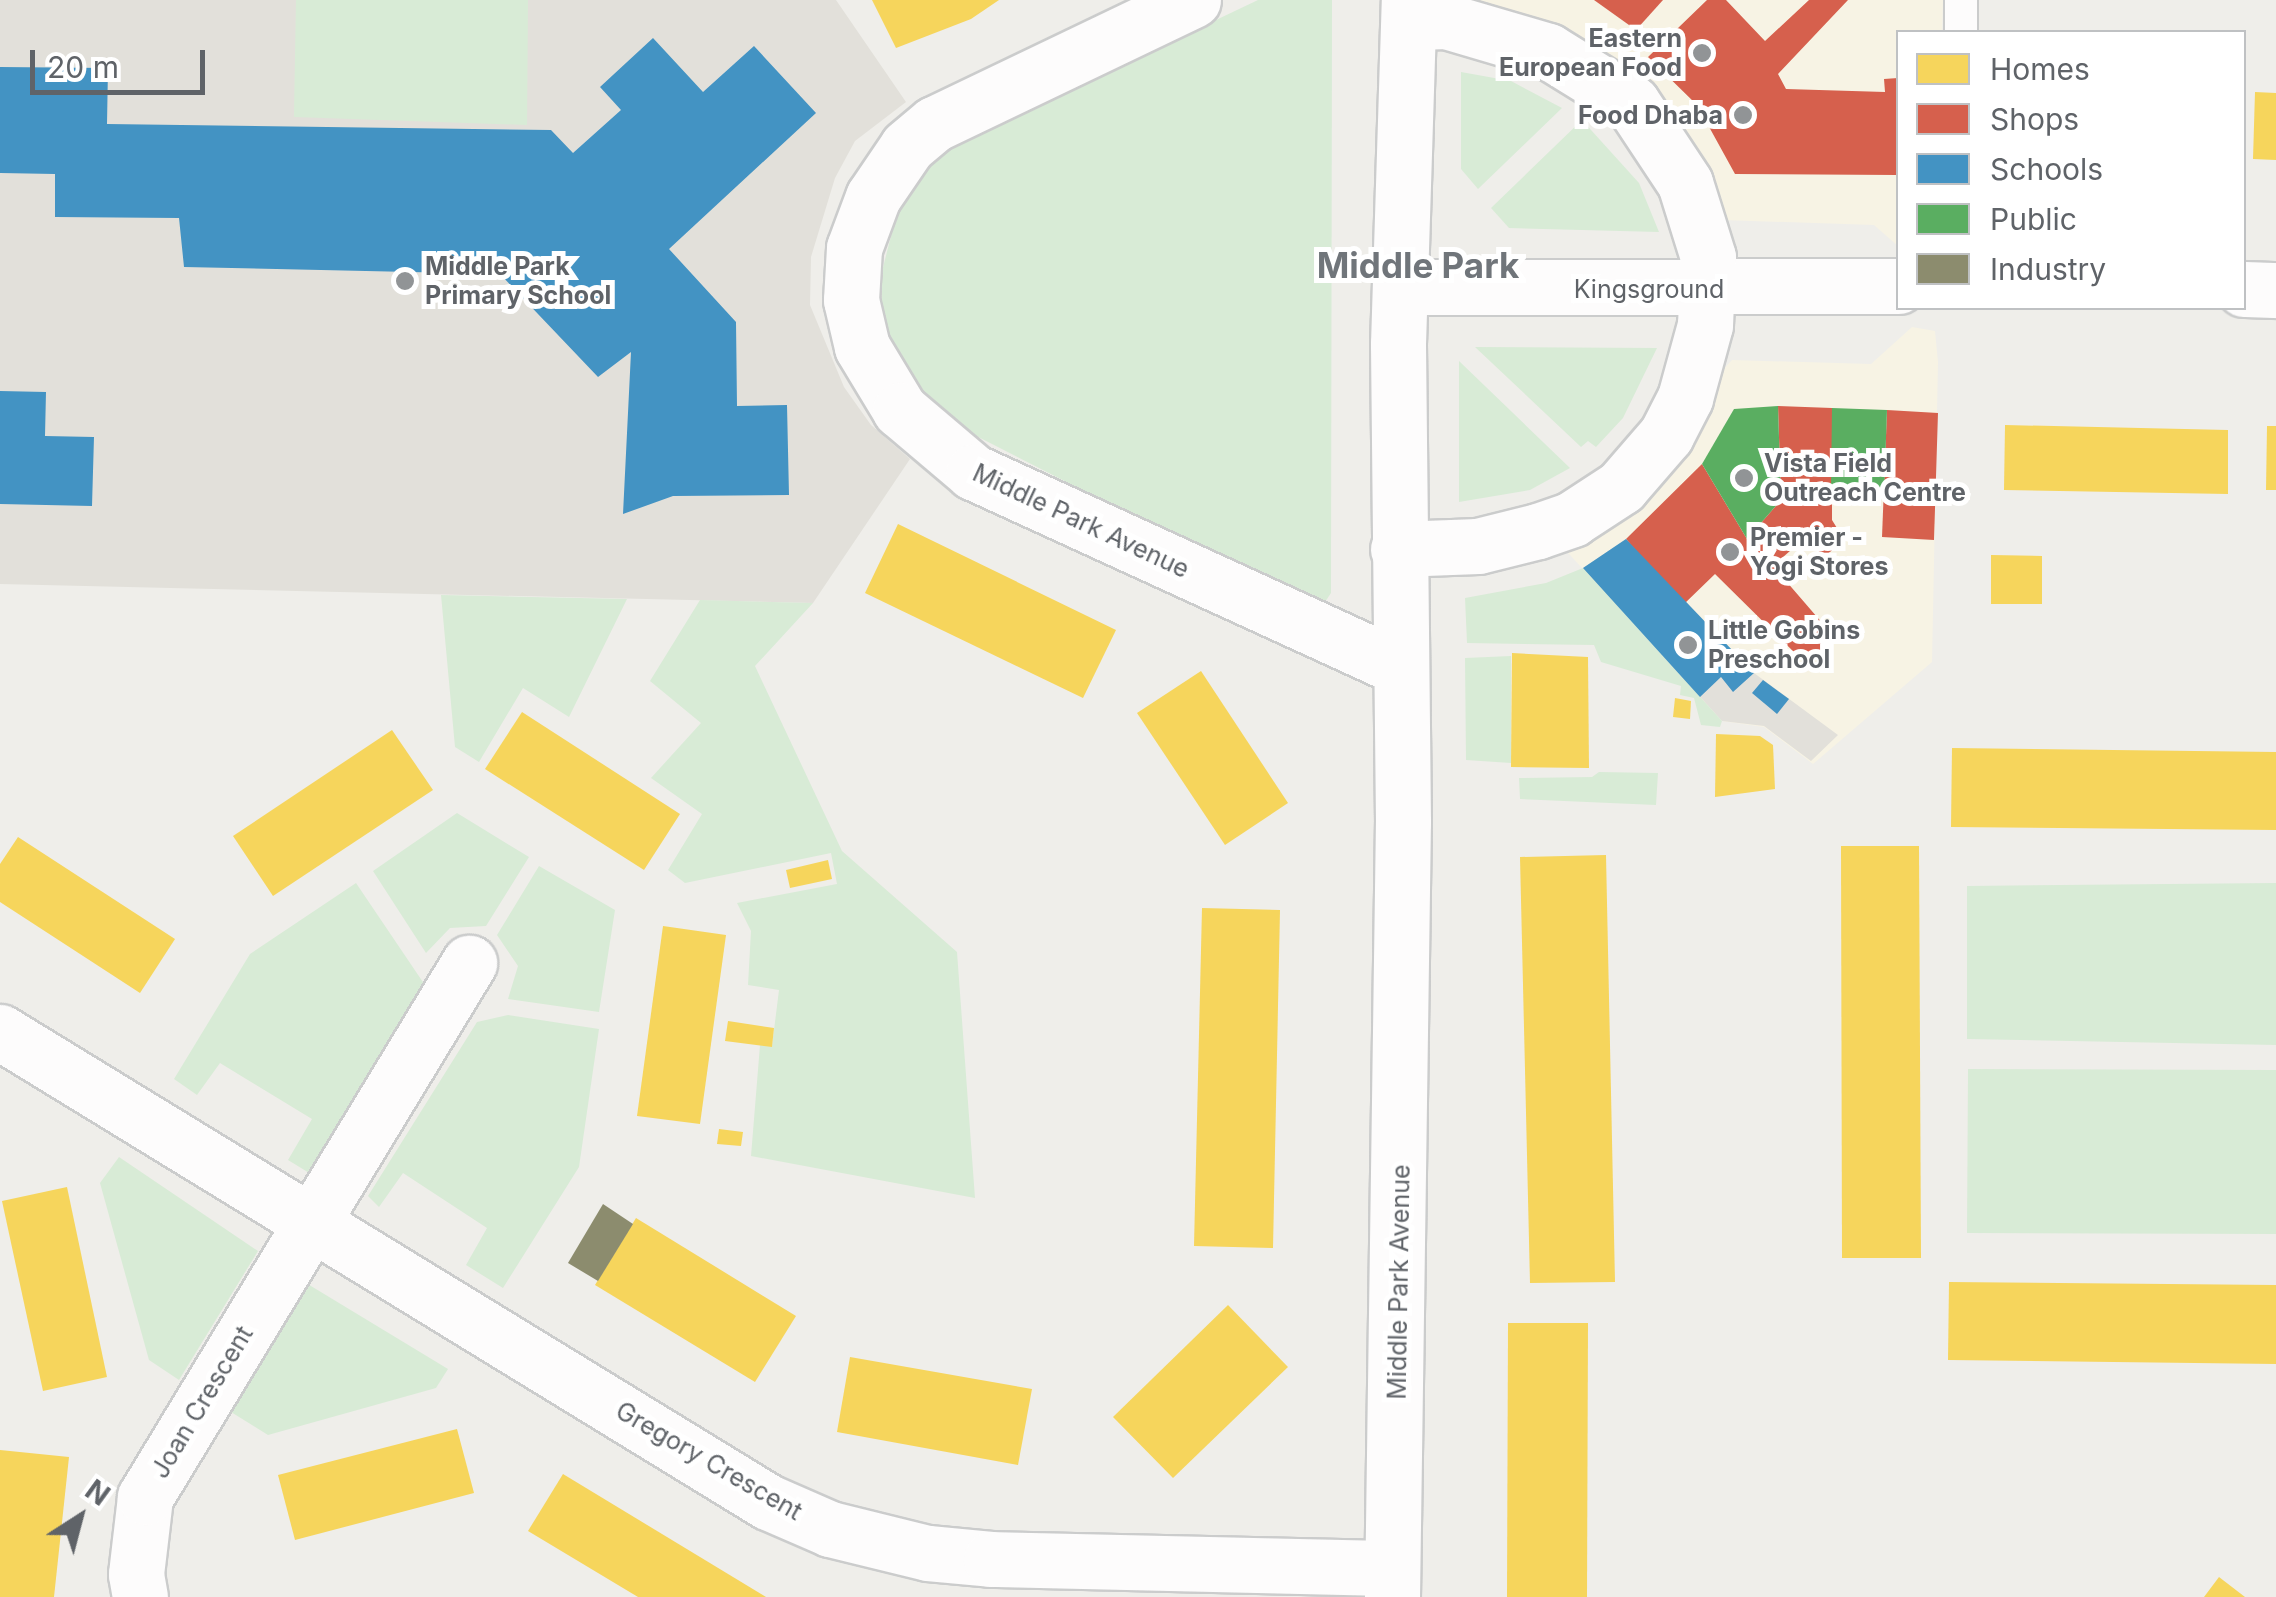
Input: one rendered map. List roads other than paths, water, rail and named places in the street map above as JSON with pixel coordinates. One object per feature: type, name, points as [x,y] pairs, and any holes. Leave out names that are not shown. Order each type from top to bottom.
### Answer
[{"type":"street","name":"Middle Park Avenue","points":[[1193,0],[934,124],[907,146],[873,198],[854,248],[851,300],[862,347],[900,410],[973,472],[1397,666]]},
{"type":"street","name":"Middle Park Avenue","points":[[1392,1583],[1403,882],[1397,666],[1400,287],[1409,11]]},
{"type":"street","points":[[1398,548],[1478,546],[1538,531],[1572,519],[1622,487],[1666,436],[1685,398],[1705,325],[1707,290],[1705,242],[1686,183],[1632,103],[1548,51],[1409,11]]},
{"type":"street","name":"Kingsground","points":[[1400,287],[1707,290],[1896,286]]},
{"type":"street","points":[[2246,289],[2276,290]]},
{"type":"street","points":[[311,1221],[469,963]]},
{"type":"street","name":"Gregory Crescent","points":[[0,1032],[131,1118],[311,1221],[768,1502],[830,1529],[928,1553],[991,1560],[1392,1583]]},
{"type":"street","name":"Joan Crescent","points":[[140,1597],[146,1497],[311,1221]]},
{"type":"lane","points":[[1961,30],[1962,0]]},
{"type":"place","name":"Eastern European Food","points":[[1702,53]]},
{"type":"place","name":"Food Dhaba","points":[[1743,115]]},
{"type":"place","name":"Middle Park Primary School","points":[[405,281]]},
{"type":"place","name":"Vista Field Outreach Centre","points":[[1744,478]]},
{"type":"place","name":"Premier - Yogi Stores","points":[[1730,552]]},
{"type":"place","name":"Little Gobins Preschool","points":[[1688,645]]},
{"type":"district","name":"Middle Park","points":[[1418,265]]}]
